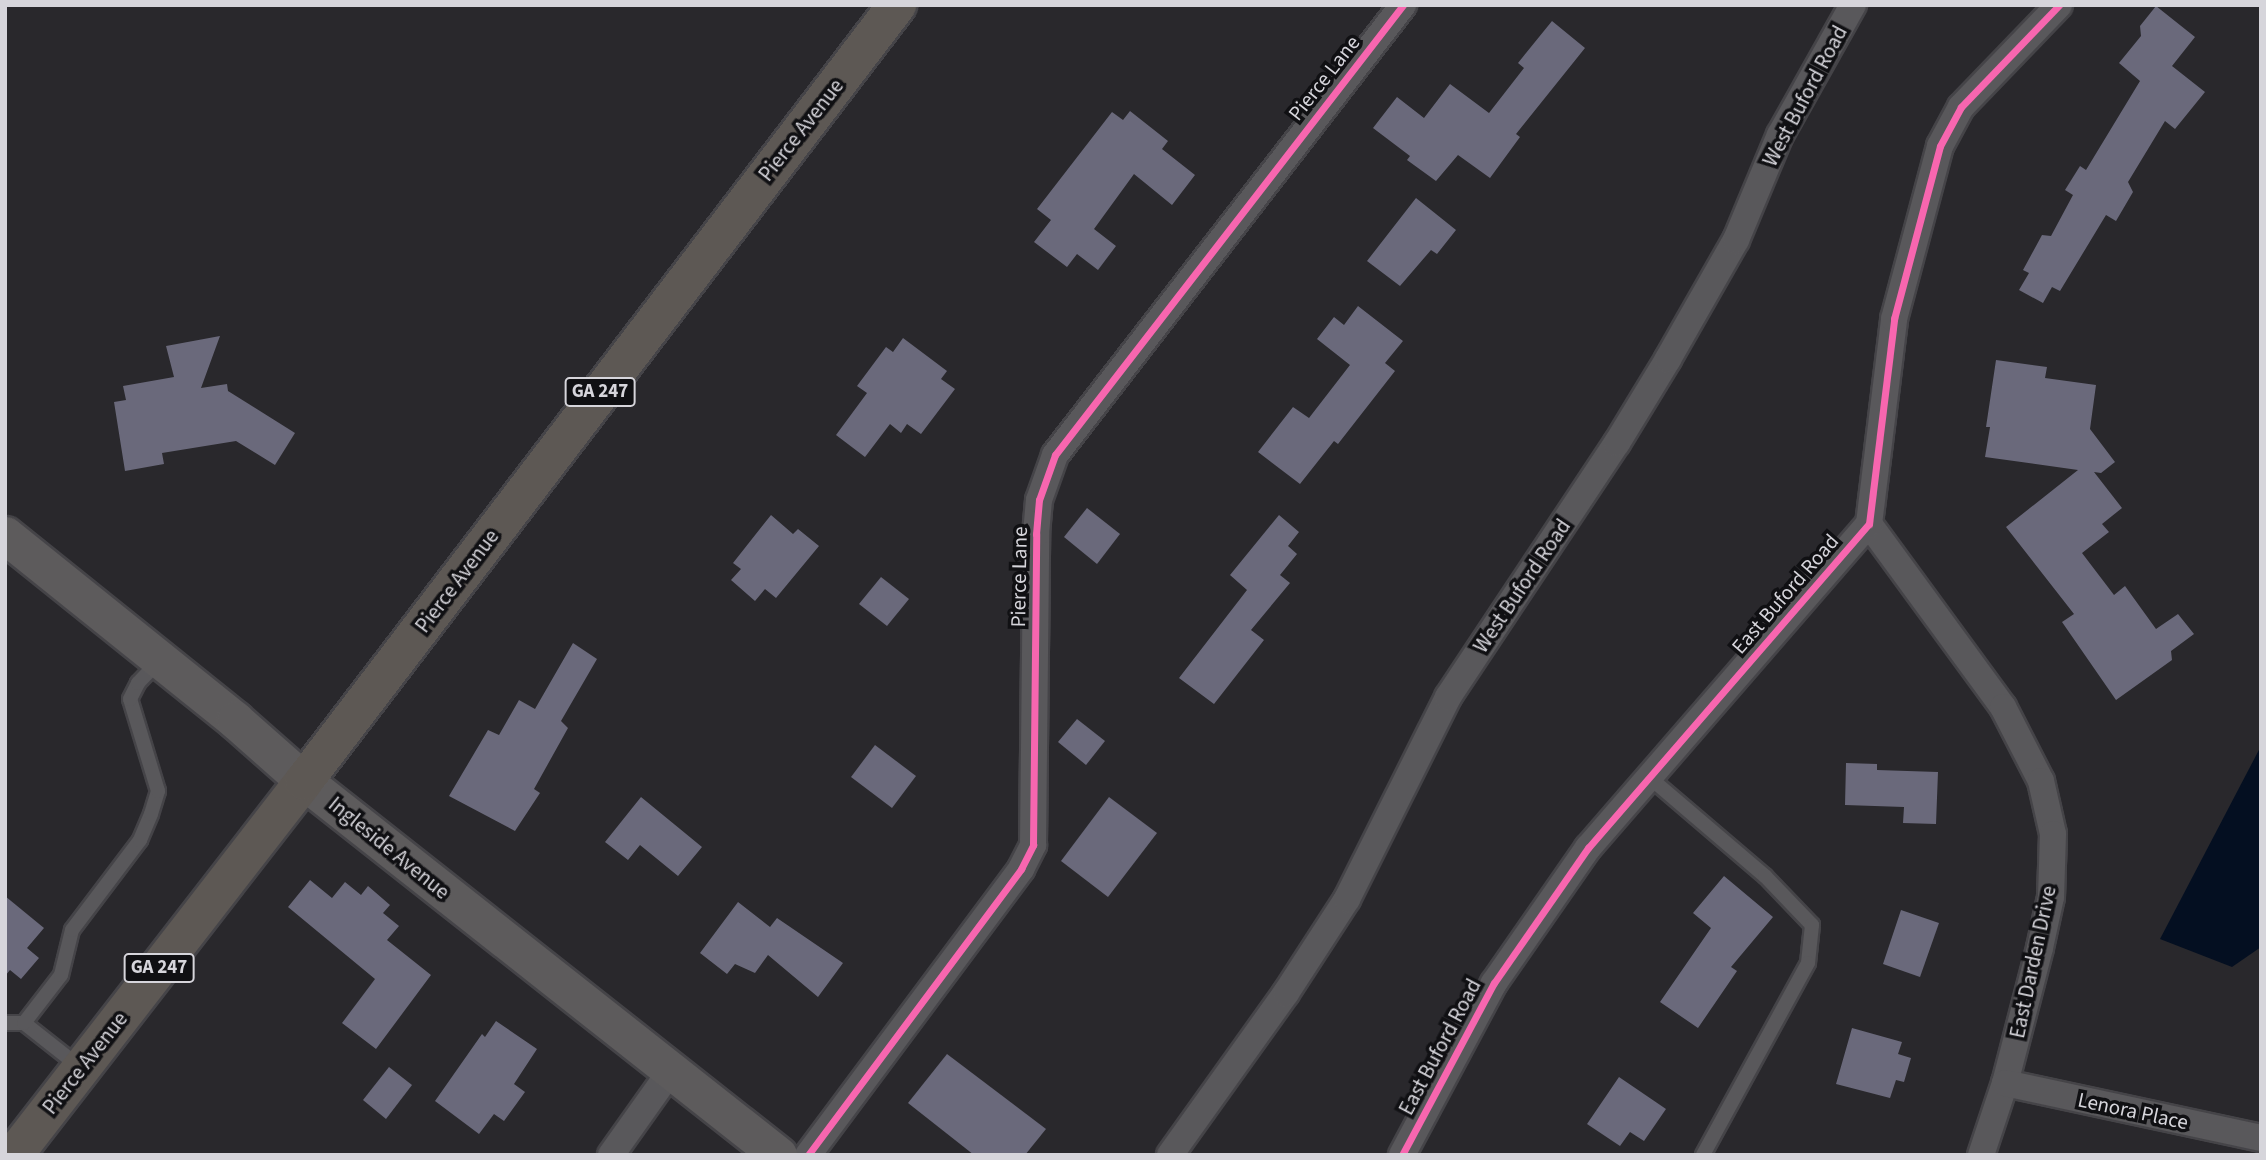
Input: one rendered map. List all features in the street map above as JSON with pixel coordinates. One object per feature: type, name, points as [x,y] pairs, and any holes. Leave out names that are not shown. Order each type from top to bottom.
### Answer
[{"type":"main road","name":"Pierce Avenue","points":[[14,1155],[304,781],[897,5]]},
{"type":"street","name":"Pierce Lane","points":[[808,1155],[1021,869],[1033,845],[1036,534],[1040,500],[1055,455],[1403,5]]},
{"type":"street","name":"West Buford Road","points":[[1170,1155],[1286,993],[1347,899],[1448,696],[1609,455],[1668,359],[1736,240],[1780,135],[1853,5]]},
{"type":"street","points":[[1869,524],[1894,319],[1940,146],[1961,107],[2059,5]]},
{"type":"street","name":"East Buford Road","points":[[1402,1155],[1494,983],[1588,848],[1869,524]]},
{"type":"street","name":"East Darden Drive","points":[[1869,524],[2003,706],[2042,781],[2053,834],[2051,897],[2005,1083],[1982,1155]]},
{"type":"street","name":"Ingleside Avenue","points":[[5,535],[304,781],[778,1155]]},
{"type":"street","points":[[611,1155],[670,1072]]},
{"type":"street","name":"Lenora Place","points":[[2005,1083],[2261,1138]]},
{"type":"lane","points":[[24,1023],[61,975],[72,930],[140,840],[151,814],[158,791],[130,699],[138,683],[160,660]]},
{"type":"lane","points":[[1649,778],[1765,876],[1812,925],[1808,963],[1703,1155]]},
{"type":"lane","points":[[5,1023],[24,1023],[82,1068]]},
{"type":"water","points":[[2261,746],[2261,947],[2232,967],[2160,939]]},
{"type":"building","points":[[2156,6],[2195,37],[2172,66],[2205,92],[2175,129],[2165,121],[2128,182],[2133,192],[2116,221],[2106,215],[2060,291],[2052,287],[2043,303],[2019,290],[2029,273],[2023,270],[2042,235],[2051,236],[2073,195],[2065,190],[2080,166],[2086,170],[2140,81],[2119,63],[2141,36],[2140,26]]},
{"type":"building","points":[[1552,21],[1585,48],[1516,134],[1520,137],[1490,178],[1458,155],[1436,181],[1407,160],[1410,156],[1373,128],[1397,97],[1424,118],[1450,84],[1489,113],[1524,68],[1518,63]]},
{"type":"building","points":[[1130,111],[1168,141],[1162,149],[1195,175],[1172,205],[1134,174],[1094,229],[1116,246],[1098,270],[1077,254],[1067,267],[1034,242],[1051,220],[1037,209],[1112,112],[1123,120]]},
{"type":"building","points":[[1416,198],[1456,230],[1437,254],[1431,250],[1400,286],[1367,261]]},
{"type":"building","points":[[1358,306],[1403,341],[1385,363],[1395,371],[1338,444],[1334,441],[1300,484],[1258,452],[1293,407],[1309,418],[1350,365],[1317,339],[1334,317],[1344,325]]},
{"type":"building","points":[[220,336],[201,388],[227,384],[228,391],[295,433],[275,465],[236,441],[162,453],[164,464],[125,471],[114,402],[126,400],[123,386],[174,377],[166,346]]},
{"type":"building","points":[[903,338],[947,371],[941,379],[955,389],[921,434],[907,424],[901,433],[890,424],[865,457],[836,435],[867,393],[857,386],[886,347],[893,352]]},
{"type":"building","points":[[1996,360],[2047,367],[2045,378],[2096,385],[2090,429],[2115,462],[2101,473],[2094,472],[2122,508],[2102,524],[2109,532],[2082,553],[2114,595],[2125,586],[2156,629],[2178,614],[2194,634],[2171,651],[2172,660],[2116,700],[2062,622],[2074,614],[2006,527],[2078,470],[1985,457],[1990,427],[1986,427]]},
{"type":"building","points":[[1087,508],[1120,534],[1097,564],[1064,537]]},
{"type":"building","points":[[771,515],[793,534],[798,529],[819,546],[776,598],[765,589],[755,601],[731,580],[741,569],[733,563]]},
{"type":"building","points":[[1279,515],[1299,532],[1288,546],[1297,554],[1280,575],[1290,583],[1251,630],[1264,640],[1214,704],[1179,678],[1247,590],[1230,575]]},
{"type":"building","points":[[881,577],[909,599],[887,626],[859,604]]},
{"type":"building","points":[[573,643],[597,659],[561,721],[568,728],[534,789],[540,793],[515,831],[449,796],[488,730],[499,735],[519,700],[535,709]]},
{"type":"building","points":[[1077,719],[1105,741],[1086,765],[1058,742]]},
{"type":"building","points":[[875,745],[916,776],[892,808],[851,777]]},
{"type":"building","points":[[1846,763],[1877,764],[1877,770],[1938,772],[1936,824],[1903,823],[1904,807],[1845,805]]},
{"type":"building","points":[[641,797],[702,847],[678,876],[640,845],[628,860],[605,842]]},
{"type":"building","points":[[1109,797],[1157,833],[1108,897],[1061,861]]},
{"type":"building","points":[[1724,876],[1773,917],[1731,967],[1737,971],[1698,1028],[1660,1002],[1711,928],[1693,913]]},
{"type":"building","points":[[310,880],[332,898],[345,882],[361,895],[368,886],[390,905],[383,913],[399,926],[387,940],[431,975],[376,1049],[342,1023],[375,979],[288,907]]},
{"type":"building","points":[[5,896],[44,928],[27,948],[39,958],[21,979],[10,970],[5,976]]},
{"type":"building","points":[[738,902],[770,927],[777,918],[843,963],[818,997],[768,955],[755,973],[735,964],[727,974],[700,953]]},
{"type":"building","points":[[1901,910],[1939,923],[1920,977],[1883,964]]},
{"type":"building","points":[[496,1021],[537,1049],[514,1084],[525,1092],[504,1121],[494,1114],[479,1134],[435,1101],[482,1034],[485,1037]]},
{"type":"building","points":[[1852,1028],[1902,1042],[1898,1054],[1911,1058],[1904,1082],[1896,1080],[1890,1098],[1836,1084]]},
{"type":"building","points":[[947,1054],[1046,1129],[1025,1155],[974,1155],[908,1103]]},
{"type":"building","points":[[389,1067],[412,1085],[386,1119],[363,1100]]},
{"type":"building","points":[[1619,1077],[1666,1109],[1644,1141],[1630,1132],[1620,1146],[1587,1124]]},
{"type":"cycle path","points":[[808,1155],[1021,869],[1033,845],[1036,534],[1039,500],[1055,455],[1403,5]]},
{"type":"cycle path","points":[[1402,1155],[1494,983],[1588,848],[1869,524],[1894,319],[1940,146],[1961,107],[2059,5]]}]
